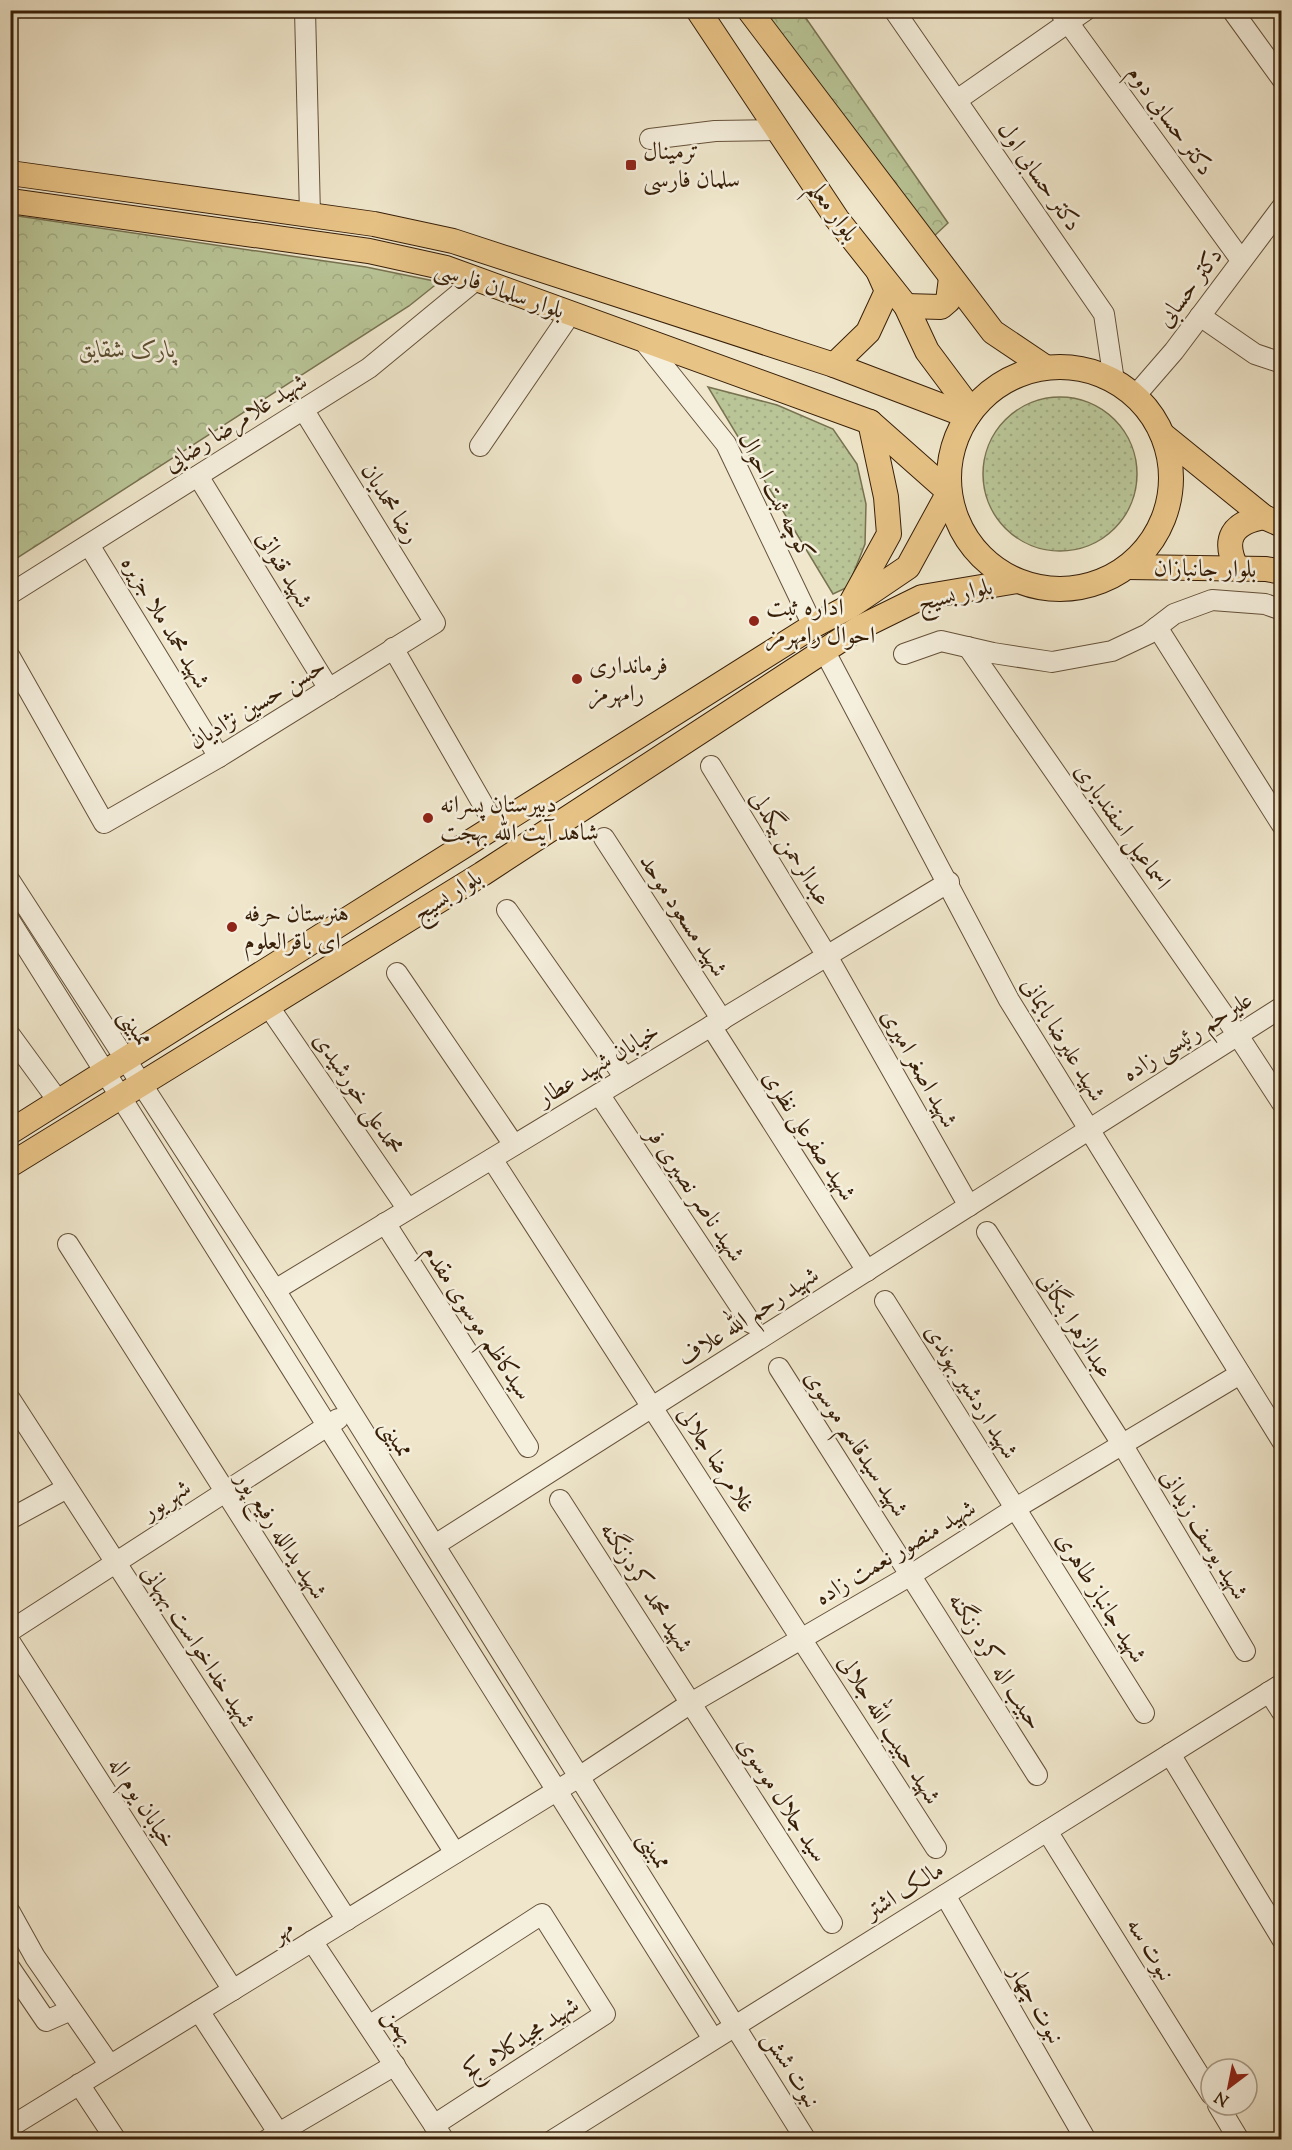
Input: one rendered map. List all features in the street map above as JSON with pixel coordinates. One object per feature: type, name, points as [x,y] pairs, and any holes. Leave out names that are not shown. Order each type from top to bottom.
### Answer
[{"type":"main road","name":"بلوار معلم","points":[[698,10],[837,219],[906,306],[927,351],[969,413]]},
{"type":"main road","points":[[749,10],[993,332],[1045,367]]},
{"type":"main road","name":"بلوار سلمان فارسی","points":[[10,173],[374,224],[453,241],[834,366],[969,413]]},
{"type":"main road","name":"بلوار سلمان فارسی","points":[[10,201],[369,251],[446,268],[870,422],[949,492]]},
{"type":"main road","points":[[834,366],[868,332],[887,291],[876,266]]},
{"type":"main road","points":[[906,306],[941,307],[948,301],[951,278]]},
{"type":"main road","points":[[1045,367],[1069,367],[1092,371],[1114,381],[1135,396],[1151,414],[1163,435],[1171,464],[1171,493],[1164,521],[1149,546],[1128,567],[1103,581],[1075,589],[1046,588],[1017,581],[992,566],[972,546],[957,521],[949,492],[949,463],[957,435],[969,413],[1000,384],[1017,375],[1045,367]]},
{"type":"main road","points":[[849,607],[890,534],[886,497],[870,422]]},
{"type":"main road","points":[[1163,435],[1273,521]]},
{"type":"main road","name":"بلوار بسیج","points":[[10,1132],[813,626],[849,607],[908,567],[949,492]]},
{"type":"main road","points":[[1237,568],[1229,553],[1230,539],[1238,526],[1247,520],[1273,521]]},
{"type":"main road","points":[[908,567],[920,578],[922,597]]},
{"type":"main road","name":"بلوار جانبازان","points":[[1128,567],[1237,568],[1281,572]]},
{"type":"main road","name":"بلوار بسیج","points":[[10,1165],[448,895],[859,628],[922,597],[1017,581]]},
{"type":"main road","points":[[431,866],[448,895]]},
{"type":"street","points":[[305,10],[310,215]]},
{"type":"street","name":"دکتر حسابی اول","points":[[894,10],[1104,314],[1114,381]]},
{"type":"street","points":[[957,100],[1064,17],[1086,10]]},
{"type":"street","points":[[1232,10],[1281,79]]},
{"type":"street","name":"دکتر حسابی دوم","points":[[1064,17],[1241,260]]},
{"type":"street","points":[[650,139],[715,131],[777,130]]},
{"type":"street","name":"دکتر حسابی","points":[[1135,396],[1200,316],[1281,207]]},
{"type":"street","name":"شهید غلامرضا رضایی","points":[[10,594],[369,368],[477,279]]},
{"type":"street","points":[[480,446],[571,313]]},
{"type":"street","points":[[1200,316],[1255,354],[1281,363]]},
{"type":"street","name":"کوچه ثبت احوال","points":[[642,339],[726,444],[813,626]]},
{"type":"street","name":"رضا محمدیان","points":[[303,410],[435,623]]},
{"type":"street","name":"شهید قنواتی","points":[[198,476],[329,689]]},
{"type":"street","name":"شهید محمد ملا جزیره","points":[[89,544],[219,757]]},
{"type":"street","points":[[904,654],[941,641],[1053,662],[1112,651],[1157,627],[1174,614],[1212,600],[1265,604],[1281,610]]},
{"type":"street","name":"حسن حسین نژادیان","points":[[10,657],[105,823],[219,757],[435,623]]},
{"type":"street","points":[[1157,627],[1281,825]]},
{"type":"street","name":"اسماعیل اسفندیاری","points":[[968,647],[1237,1034],[1281,1103]]},
{"type":"street","points":[[393,648],[496,827]]},
{"type":"street","name":"شهید علیرضا بایمانی","points":[[825,652],[949,882],[1009,1000],[1281,1441]]},
{"type":"street","name":"عبدالرحمن بیگدلی","points":[[711,766],[827,956]]},
{"type":"street","name":"شهید مسعود موحد","points":[[604,838],[716,1023]]},
{"type":"street","name":"ممبینی","points":[[10,881],[127,1058],[275,1290],[735,2026]]},
{"type":"street","name":"خیابان شهید عطار","points":[[275,1290],[949,882]]},
{"type":"street","points":[[507,910],[625,1078]]},
{"type":"street","points":[[10,921],[713,2039]]},
{"type":"street","name":"شهید اصغر امیری","points":[[827,956],[969,1206]]},
{"type":"street","points":[[397,973],[514,1145]]},
{"type":"street","name":"محمدعلی خورشیدی","points":[[269,1006],[407,1208]]},
{"type":"street","name":"علیرحم رئیسی زاده","points":[[1089,1128],[1281,1007]]},
{"type":"street","name":"شهید صفرعلی نظری","points":[[716,1023],[867,1271]]},
{"type":"street","points":[[10,1035],[59,1102]]},
{"type":"street","name":"شهید ناصر نصیری فر","points":[[599,1094],[751,1323]]},
{"type":"street","name":"شهید رحم الله علاف","points":[[435,1545],[1089,1128]]},
{"type":"street","name":"غلامرضا جلالی","points":[[492,1159],[801,1637]]},
{"type":"street","name":"سیدکاظم موسوی مقدم","points":[[385,1223],[528,1447]]},
{"type":"street","name":"عبدالزهرا بنگانی","points":[[987,1232],[1122,1444]]},
{"type":"street","name":"شهید یدالله رفیع پور","points":[[68,1244],[455,1853]]},
{"type":"street","name":"شهید اردشیر بهوندی","points":[[885,1301],[1016,1508]]},
{"type":"street","name":"شهید سیدقاسم موسوی","points":[[779,1368],[911,1575]]},
{"type":"street","name":"شهید منصور نعمت زاده","points":[[579,1777],[691,1703],[911,1575],[1016,1508],[1239,1374]]},
{"type":"street","name":"شهید خداخواست بهبهانی","points":[[10,1399],[346,1920]]},
{"type":"street","name":"شهریور","points":[[10,1631],[350,1411]]},
{"type":"street","name":"شهید یوسف زیدانی","points":[[1122,1444],[1245,1651]]},
{"type":"street","points":[[10,1519],[67,1488]]},
{"type":"street","name":"شهید محمد کردزنگنه","points":[[560,1500],[691,1703]]},
{"type":"street","name":"شهید جانباز طاهری","points":[[1016,1508],[1143,1713]]},
{"type":"street","name":"حبیب اله کرد زنگنه","points":[[911,1575],[1037,1775]]},
{"type":"street","name":"شهید حبیب الله جلالی","points":[[801,1637],[936,1848]]},
{"type":"street","name":"خیابان یوم اله","points":[[10,1642],[233,1990]]},
{"type":"street","points":[[1275,1688],[1281,1712]]},
{"type":"street","name":"مالک اشتر","points":[[553,2139],[1275,1688]]},
{"type":"street","name":"سید جلال موسوی","points":[[691,1703],[832,1923]]},
{"type":"street","points":[[1170,1754],[1281,1939]]},
{"type":"street","name":"مهر","points":[[10,2127],[579,1777]]},
{"type":"street","name":"نبوت سه","points":[[1047,1831],[1199,2075]]},
{"type":"street","name":"نبوت چهار","points":[[945,1895],[1086,2139]]},
{"type":"street","points":[[10,1912],[35,1957],[109,2064]]},
{"type":"street","name":"شهید مجیدکلاه کج","points":[[369,2026],[542,1914],[605,2014],[439,2132]]},
{"type":"street","name":"بهمن","points":[[312,1941],[439,2132]]},
{"type":"street","points":[[35,1957],[11,1969],[46,2021],[71,2010]]},
{"type":"street","points":[[199,2011],[276,2137],[395,2065]]},
{"type":"street","name":"نبوت شش","points":[[735,2026],[806,2139]]},
{"type":"street","points":[[78,2084],[116,2139]]},
{"type":"street","points":[[1225,2117],[1239,2139]]},
{"type":"green space","points":[[761,11],[801,11],[948,223],[931,239]]},
{"type":"green space","name":"پارک شقایق","points":[[11,215],[366,267],[439,282],[409,306],[11,562]]},
{"type":"green space","points":[[708,387],[777,405],[833,429],[857,464],[866,504],[865,544],[848,587],[833,594]]},
{"type":"green space","points":[[1060,397],[1075,398],[1090,403],[1115,419],[1131,444],[1136,459],[1136,489],[1131,504],[1115,529],[1090,545],[1075,550],[1060,551],[1045,550],[1030,545],[1005,529],[989,504],[984,489],[983,474],[984,459],[989,444],[1005,419],[1030,403],[1045,398]]},
{"type":"place","name":"ترمینال سلمان فارسی","points":[[631,165]]},
{"type":"place","name":"اداره ثبت احوال رامهرمز","points":[[754,621]]},
{"type":"place","name":"فرمانداری رامهرمز","points":[[577,679]]},
{"type":"place","name":"دبیرستان پسرانه شاهد آیت الله بهجت","points":[[428,818]]},
{"type":"place","name":"هنرستان حرفه ای باقرالعلوم","points":[[232,927]]}]
